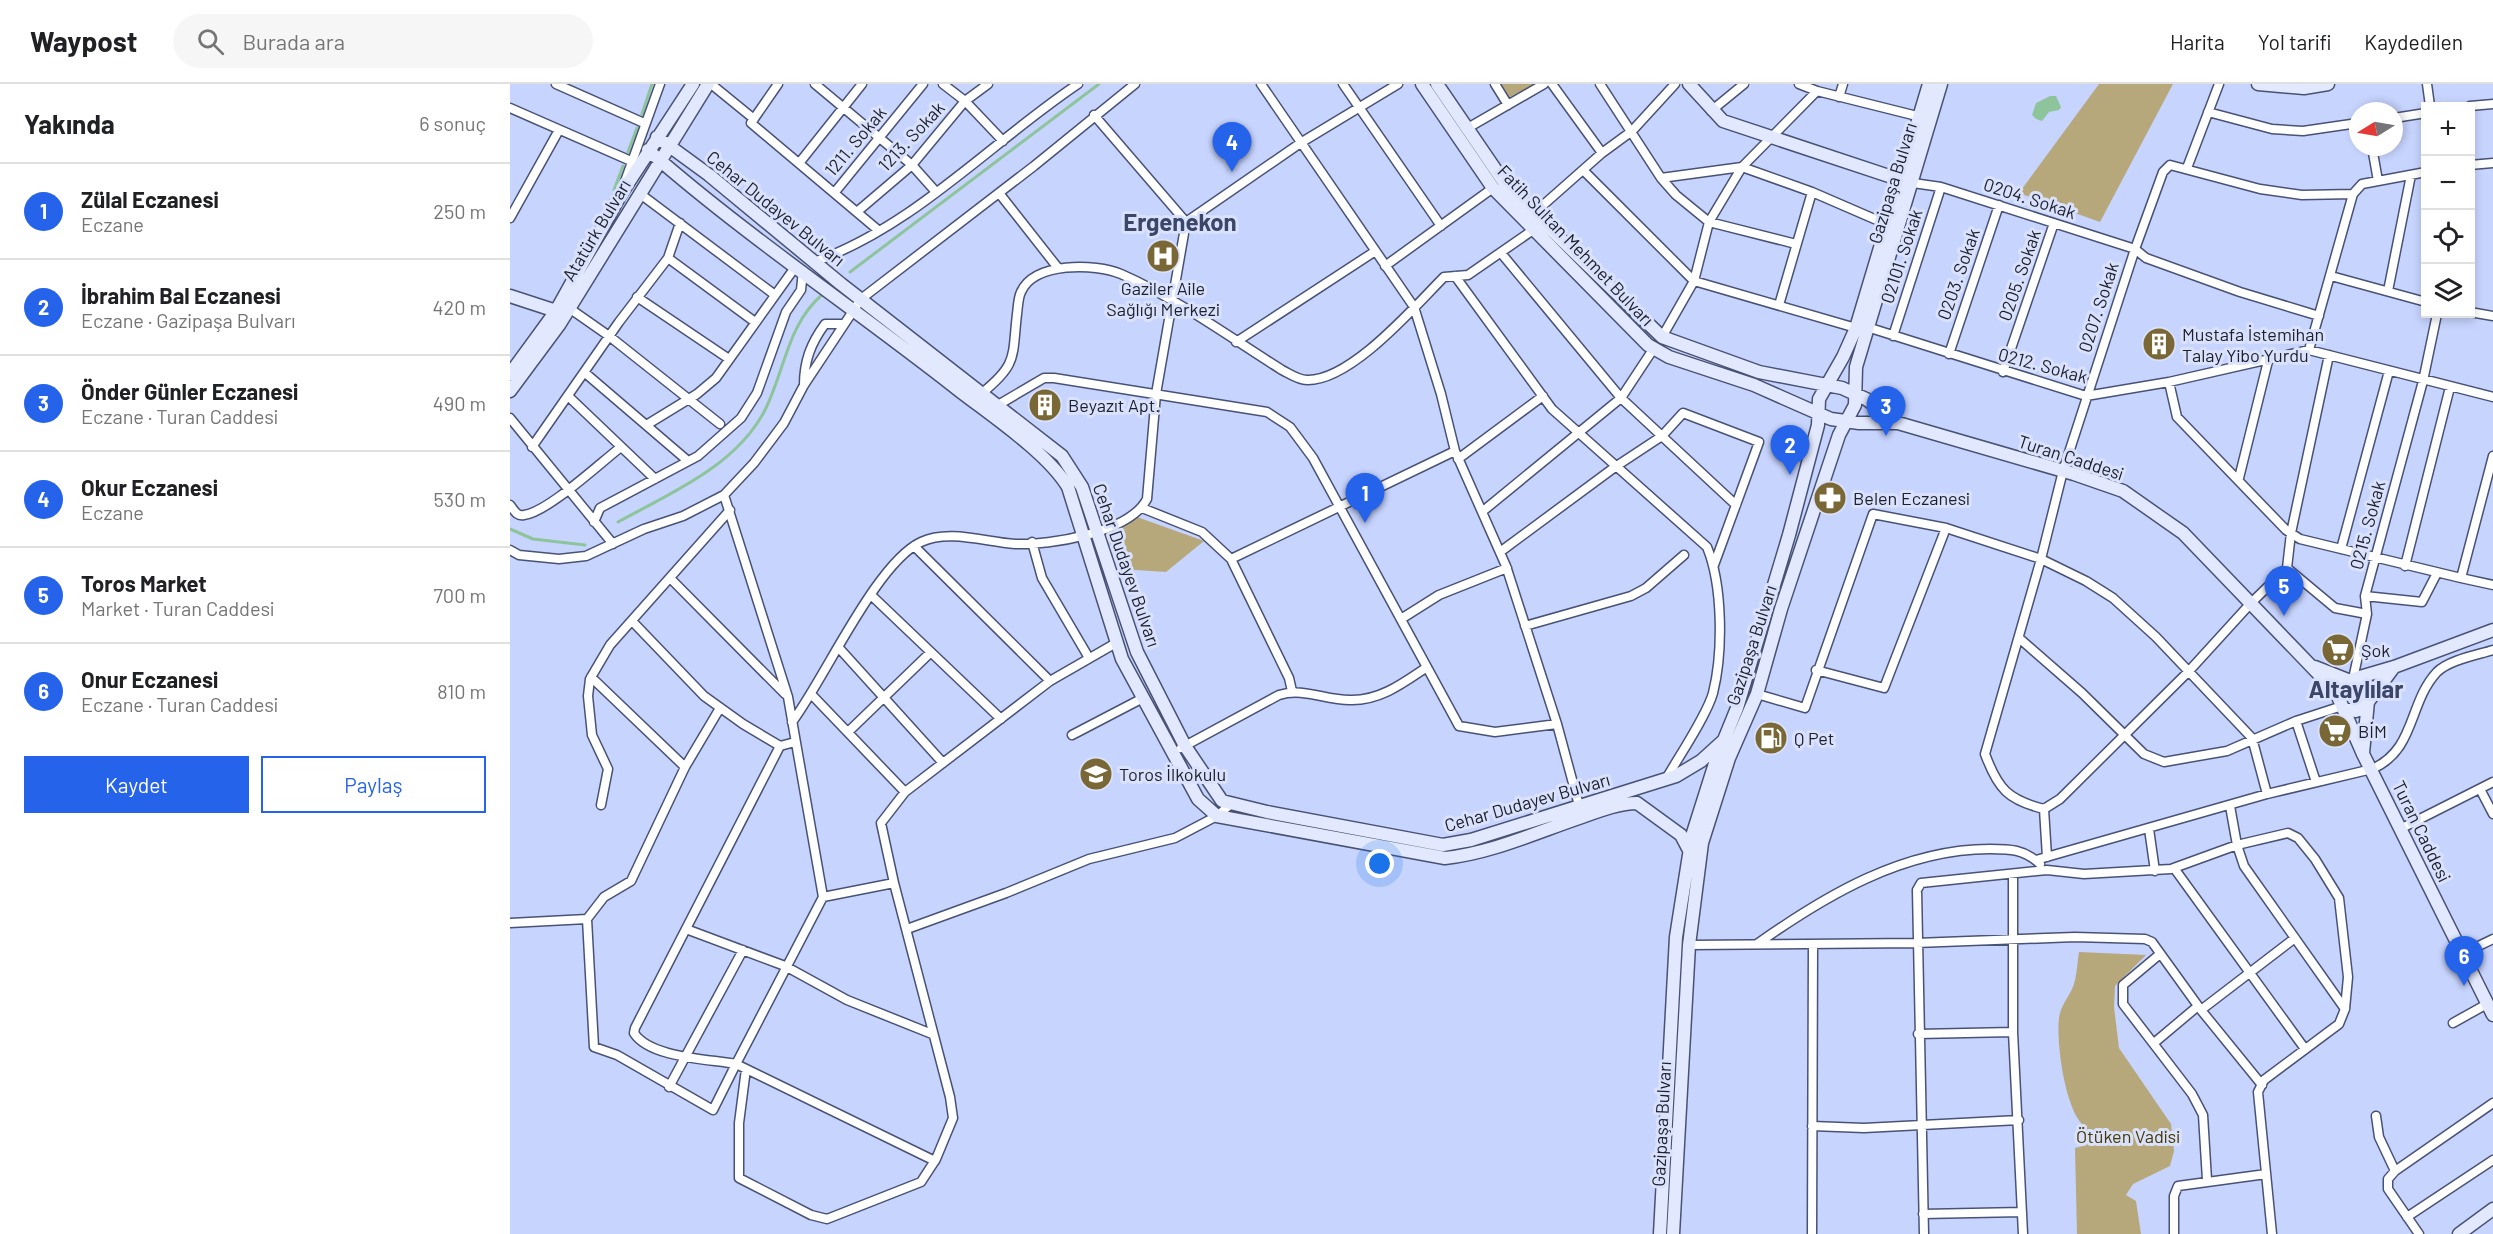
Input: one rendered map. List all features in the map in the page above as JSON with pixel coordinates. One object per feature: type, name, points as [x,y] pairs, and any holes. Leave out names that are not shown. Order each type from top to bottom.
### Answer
[{"type":"street","points":[[556,84],[644,123]]},
{"type":"street","points":[[621,194],[644,123],[660,84]]},
{"type":"street","name":"Atatürk Bulvarı","points":[[510,374],[556,311],[621,194],[693,84]]},
{"type":"street","points":[[709,84],[858,211],[878,231]]},
{"type":"street","name":"Atatürk Bulvarı","points":[[510,391],[569,308],[668,146],[709,84]]},
{"type":"street","points":[[753,121],[778,84]]},
{"type":"street","points":[[815,84],[912,165],[936,192]]},
{"type":"street","points":[[800,162],[862,84]]},
{"type":"street","name":"1211. Sokak","points":[[835,192],[923,84]]},
{"type":"street","points":[[943,84],[965,100],[1003,141]]},
{"type":"street","name":"1213. Sokak","points":[[858,211],[912,165],[965,100],[988,84]]},
{"type":"street","points":[[510,550],[519,555],[558,559],[586,556],[682,516],[724,495],[754,463],[784,423],[804,386],[857,304],[1065,142],[1094,115],[1135,84]]},
{"type":"street","points":[[1262,84],[1374,252],[1414,307],[1441,394],[1456,455],[1507,568],[1557,724],[1580,811]]},
{"type":"street","points":[[1343,84],[1441,226]]},
{"type":"street","points":[[792,722],[812,695],[871,595],[896,560],[914,546],[940,536],[1017,544],[1084,537],[1115,525],[1142,508],[1147,499],[1156,394],[1174,304],[1186,222],[1302,142],[1398,84]]},
{"type":"street","name":"Fatih Sultan Mehmet Bulvarı","points":[[1422,84],[1493,188],[1633,332],[1654,348],[1669,357],[1754,385],[1844,421],[1898,423]]},
{"type":"street","name":"Fatih Sultan Mehmet Bulvarı","points":[[1437,84],[1508,188],[1662,337],[1759,372],[1826,387],[1842,388],[1898,423]]},
{"type":"street","points":[[1495,84],[1508,105]]},
{"type":"street","points":[[1466,129],[1544,84]]},
{"type":"street","points":[[1552,84],[1602,153]]},
{"type":"street","points":[[1600,84],[1661,178],[1676,195],[1709,222],[1797,244]]},
{"type":"street","points":[[1533,214],[1602,153],[1632,131],[1676,84]]},
{"type":"street","points":[[1689,84],[1723,121],[1913,183]]},
{"type":"street","points":[[1798,84],[1839,97],[1917,116]]},
{"type":"street","points":[[1839,97],[1843,84]]},
{"type":"street","name":"Gazipaşa Bulvarı","points":[[1673,1234],[1689,945],[1702,843],[1729,758],[1757,694],[1781,609],[1844,421],[1855,405],[1856,367],[1861,328],[1886,224],[1917,116],[1929,84]]},
{"type":"street","name":"Gazipaşa Bulvarı","points":[[1660,1234],[1676,937],[1690,852],[1723,741],[1737,708],[1786,545],[1818,425],[1819,399],[1861,328],[1913,183],[1941,84]]},
{"type":"street","points":[[2219,84],[2187,168],[2260,189],[2301,195],[2353,194]]},
{"type":"street","points":[[2258,84],[2304,88],[2328,84]]},
{"type":"street","points":[[2427,84],[2429,102]]},
{"type":"street","points":[[814,262],[846,251],[962,176],[1075,85]]},
{"type":"street","points":[[1712,111],[1740,85]]},
{"type":"street","points":[[1662,337],[1694,280],[1709,222],[1742,167],[1817,91]]},
{"type":"street","points":[[2475,106],[2493,104]]},
{"type":"street","points":[[510,108],[631,161]]},
{"type":"street","points":[[2208,112],[2272,129],[2303,131],[2349,124]]},
{"type":"street","points":[[2403,117],[2421,114]]},
{"type":"street","points":[[1094,115],[1186,222]]},
{"type":"street","points":[[510,218],[559,130]]},
{"type":"street","name":"Cehar Dudayev Bulvarı","points":[[657,138],[709,175],[814,262],[857,304],[1001,423],[1061,476],[1068,487],[1116,643],[1198,799],[1217,816],[1445,858],[1469,855],[1666,779],[1701,760],[1723,741]]},
{"type":"street","name":"Cehar Dudayev Bulvarı","points":[[648,150],[800,268],[857,304],[982,393],[1062,456],[1082,488],[1128,632],[1185,746],[1213,791],[1222,801],[1443,845],[1471,840],[1580,811],[1637,803],[1681,835],[1690,852]]},
{"type":"street","points":[[2374,156],[2378,181]]},
{"type":"street","points":[[2475,165],[2493,163]]},
{"type":"street","name":"0207. Sokak","points":[[2043,809],[2019,803],[2009,794],[1994,778],[1985,754],[2041,559],[2063,471],[2135,249],[2163,172],[2170,165],[2187,168]]},
{"type":"street","points":[[1661,178],[1742,167],[1812,192],[1886,224]]},
{"type":"street","points":[[1583,170],[1694,280]]},
{"type":"street","points":[[2309,350],[2353,194],[2362,184],[2421,173]]},
{"type":"street","points":[[2388,291],[2411,175]]},
{"type":"street","name":"0204. Sokak","points":[[1913,183],[1941,187],[2135,249],[2146,258],[2319,316]]},
{"type":"street","name":"02101. Sokak","points":[[1893,336],[1941,187]]},
{"type":"street","points":[[1385,266],[1493,188]]},
{"type":"street","points":[[1779,304],[1812,192]]},
{"type":"street","points":[[639,193],[775,295]]},
{"type":"street","points":[[999,193],[1058,268]]},
{"type":"street","name":"0203. Sokak","points":[[1948,354],[1999,205]]},
{"type":"street","points":[[532,447],[609,336],[668,258],[680,223]]},
{"type":"street","name":"0205. Sokak","points":[[2003,372],[2054,223]]},
{"type":"street","points":[[982,393],[1004,375],[1012,357],[1020,293],[1028,279],[1058,268],[1088,267],[1119,274],[1299,379],[1318,379],[1337,374],[1397,326],[1444,277],[1468,275],[1533,230]]},
{"type":"street","points":[[1236,342],[1374,252]]},
{"type":"street","points":[[1501,253],[1621,398],[1736,505]]},
{"type":"street","points":[[668,258],[755,322]]},
{"type":"street","points":[[648,424],[690,398],[716,378],[775,295],[800,268]]},
{"type":"street","points":[[594,522],[600,508],[698,456],[741,418],[757,393],[786,312],[801,290],[800,268]]},
{"type":"street","points":[[1455,276],[1543,396],[1579,434],[1707,547],[1714,565],[1719,609],[1717,666],[1712,695],[1666,779]]},
{"type":"street","points":[[2331,276],[2421,301]]},
{"type":"street","name":"0212. Sokak","points":[[1694,280],[1893,336],[2086,396],[2169,382],[2269,357],[2309,350],[2422,381],[2493,397]]},
{"type":"street","points":[[510,296],[556,311]]},
{"type":"street","points":[[638,297],[729,359]]},
{"type":"street","points":[[569,308],[690,398],[720,424]]},
{"type":"street","points":[[2475,313],[2493,316]]},
{"type":"street","name":"0215. Sokak","points":[[2350,679],[2367,614],[2365,596],[2422,381],[2436,318]]},
{"type":"street","points":[[804,386],[804,368],[812,342],[825,324],[843,324]]},
{"type":"street","points":[[1483,511],[1621,398],[1654,348]]},
{"type":"street","points":[[2047,857],[2043,809],[2060,799],[2124,736],[2287,568],[2291,533],[2329,355]]},
{"type":"street","points":[[2239,478],[2269,357]]},
{"type":"street","points":[[2341,549],[2389,371]]},
{"type":"street","points":[[584,372],[648,424],[688,461]]},
{"type":"street","points":[[998,405],[1044,378],[1268,412],[1290,427],[1313,458],[1459,726],[1475,731],[1495,732],[1557,724]]},
{"type":"street","points":[[2169,382],[2177,417],[2291,533],[2300,538],[2375,559],[2493,585]]},
{"type":"street","points":[[2405,566],[2450,387]]},
{"type":"street","points":[[568,396],[655,479]]},
{"type":"street","points":[[1231,559],[1456,455],[1543,396]]},
{"type":"street","points":[[1500,552],[1615,467],[1662,436],[1683,413],[1759,442],[1714,565]]},
{"type":"street","points":[[510,418],[613,544]]},
{"type":"street","name":"Turan Caddesi","points":[[1898,423],[2123,491],[2183,533],[2336,692],[2363,754],[2490,1009]]},
{"type":"street","points":[[510,505],[517,514],[523,516],[542,509],[621,447]]},
{"type":"street","points":[[2461,578],[2493,456]]},
{"type":"street","points":[[720,708],[685,767],[631,881],[604,897],[587,918],[594,1047],[617,1055],[669,1087],[713,1110],[785,966],[823,897],[788,697],[724,495]]},
{"type":"street","points":[[1142,508],[1202,532],[1231,559],[1289,678],[1292,691]]},
{"type":"street","points":[[601,805],[608,769],[592,735],[588,696],[591,678],[610,645],[730,510]]},
{"type":"street","points":[[1757,694],[1805,708],[1816,670],[1873,514],[1946,528],[2041,559],[2086,581],[2113,598],[2189,671],[2252,738],[2267,794]]},
{"type":"street","points":[[1816,670],[1884,688],[1946,528]]},
{"type":"street","points":[[1032,542],[1042,578],[1089,658]]},
{"type":"street","points":[[914,546],[1050,681]]},
{"type":"street","points":[[1525,626],[1631,596],[1646,588],[1684,555]]},
{"type":"street","points":[[1401,619],[1449,590],[1507,568]]},
{"type":"street","points":[[2287,568],[2335,608],[2367,614]]},
{"type":"street","points":[[2365,596],[2422,602],[2437,573]]},
{"type":"street","points":[[670,578],[788,697]]},
{"type":"street","points":[[871,595],[1001,719]]},
{"type":"street","points":[[632,621],[704,696],[720,708],[780,746],[795,742]]},
{"type":"street","points":[[2336,692],[2350,679],[2394,667],[2493,630]]},
{"type":"street","points":[[2019,638],[2082,693],[2144,754],[2164,762],[2227,751],[2252,738],[2296,721],[2343,707],[2356,711],[2368,702],[2394,667]]},
{"type":"street","points":[[746,1069],[739,1123],[739,1178],[811,1215],[827,1219],[921,1182],[934,1161],[953,1119],[950,1097],[894,883],[881,823],[904,792],[1050,681],[1116,643]]},
{"type":"street","points":[[839,648],[943,763]]},
{"type":"street","points":[[2036,860],[2267,794],[2372,770],[2393,758],[2427,686],[2438,671],[2493,650]]},
{"type":"street","points":[[848,732],[931,652]]},
{"type":"street","points":[[1172,752],[1279,695],[1292,691],[1350,700],[1373,698],[1396,688],[1427,667]]},
{"type":"street","name":"Turan Caddesi","points":[[2314,667],[2350,679]]},
{"type":"street","points":[[591,678],[685,767]]},
{"type":"street","points":[[2350,679],[2367,686],[2368,702],[2363,754]]},
{"type":"street","points":[[812,695],[904,792]]},
{"type":"street","points":[[1072,735],[1143,698]]},
{"type":"street","points":[[2296,721],[2316,782]]},
{"type":"street","points":[[780,746],[634,1033],[639,1040],[684,1056],[736,1064],[934,1161]]},
{"type":"street","points":[[2400,829],[2493,782]]},
{"type":"street","points":[[2480,789],[2493,814]]},
{"type":"street","points":[[907,929],[1006,893],[1089,859],[1175,838],[1217,816],[1231,804]]},
{"type":"street","points":[[2230,806],[2237,845],[2244,866],[2344,1009]]},
{"type":"street","points":[[2149,829],[2155,871]]},
{"type":"street","points":[[1924,1234],[1923,1125],[1916,943],[1917,890],[1921,883],[2047,870],[2084,874],[2155,871],[2174,868],[2237,845],[2288,833],[2298,838],[2315,859],[2339,898],[2348,977],[2344,1009],[2339,1024],[2262,1085],[2258,1092],[2272,1234]]},
{"type":"street","points":[[1757,944],[1795,917],[1853,884],[1907,862],[1970,849],[2015,849],[2028,853],[2047,870]]},
{"type":"street","points":[[2174,868],[2305,1049]]},
{"type":"street","points":[[2013,874],[2011,939],[2013,1032],[2023,1233]]},
{"type":"street","points":[[823,897],[894,883]]},
{"type":"street","points":[[510,923],[587,918]]},
{"type":"street","points":[[686,929],[785,966],[847,1000],[933,1034]]},
{"type":"street","points":[[1689,945],[1916,943],[2075,937],[2145,939],[2152,942],[2199,1008],[2262,1085]]},
{"type":"street","points":[[2154,1043],[2295,938]]},
{"type":"street","points":[[2462,954],[2493,939]]},
{"type":"street","points":[[1812,1234],[1813,944]]},
{"type":"street","points":[[669,1087],[743,950]]},
{"type":"street","points":[[2160,954],[2123,985],[2121,991],[2123,1004],[2192,1094],[2204,1115],[2207,1180]]},
{"type":"street","points":[[2453,1023],[2490,1009]]},
{"type":"street","points":[[1918,1034],[2013,1032]]},
{"type":"street","points":[[2419,1234],[2388,1189],[2388,1179],[2395,1171],[2493,1103]]},
{"type":"street","points":[[2376,1116],[2379,1137],[2395,1171]]},
{"type":"street","points":[[1812,1126],[1864,1128],[2019,1120]]},
{"type":"street","points":[[2407,1217],[2493,1160]]},
{"type":"street","points":[[2174,1234],[2174,1196],[2178,1186],[2207,1180],[2266,1174]]},
{"type":"street","points":[[2459,1234],[2493,1209]]},
{"type":"street","points":[[1923,1214],[2022,1212]]},
{"type":"green space","points":[[1499,84],[1535,84],[1508,98]]},
{"type":"green space","points":[[2099,84],[2173,84],[2100,222],[2019,193]]},
{"type":"green space","points":[[1137,517],[1204,541],[1166,572],[1121,569],[1106,534]]},
{"type":"green space","points":[[2350,687],[2356,687],[2360,694],[2356,701],[2350,701],[2346,697],[2346,691]]},
{"type":"green space","name":"Ötüken Vadisi","points":[[2079,952],[2146,955],[2115,986],[2114,1007],[2119,1048],[2171,1124],[2174,1151],[2170,1166],[2133,1184],[2126,1195],[2136,1201],[2141,1234],[2077,1234],[2075,1148],[2087,1145],[2084,1126],[2077,1118],[2072,1106],[2063,1075],[2058,1029],[2061,1010],[2075,981]]},
{"type":"shaded area","points":[[2050,96],[2056,96],[2061,107],[2059,110],[2049,112],[2042,121],[2036,119],[2032,115],[2036,103]]},
{"type":"waterway","points":[[642,114],[652,84]]},
{"type":"waterway","points":[[850,272],[1099,84]]},
{"type":"waterway","points":[[628,152],[637,128]]},
{"type":"waterway","points":[[614,190],[623,166]]},
{"type":"waterway","points":[[618,522],[701,476],[739,446],[754,428],[766,408],[788,347],[802,319],[823,294]]},
{"type":"waterway","points":[[510,529],[533,539],[585,545]]},
{"type":"place","name":"Okur Eczanesi","points":[[1232,172]]},
{"type":"place","name":"Gaziler Aile Sağlığı Merkezi","points":[[1163,256]]},
{"type":"place","name":"Mustafa İstemihan Talay Yibo Yurdu","points":[[2159,344]]},
{"type":"place","name":"Beyazıt Apt.","points":[[1045,405]]},
{"type":"place","name":"Önder Günler Eczanesi","points":[[1886,436]]},
{"type":"place","name":"İbrahim Bal Eczanesi","points":[[1790,475]]},
{"type":"place","name":"Belen Eczanesi","points":[[1830,498]]},
{"type":"place","name":"Zülal Eczanesi","points":[[1365,523]]},
{"type":"place","name":"Toros Market","points":[[2284,616]]},
{"type":"place","name":"Şok","points":[[2338,650]]},
{"type":"place","name":"BİM","points":[[2335,731]]},
{"type":"place","name":"Q Pet","points":[[1771,738]]},
{"type":"place","name":"Toros İlkokulu","points":[[1096,774]]},
{"type":"place","name":"Onur Eczanesi","points":[[2464,986]]},
{"type":"district","name":"Ergenekon","points":[[1180,221]]},
{"type":"district","name":"Altaylılar","points":[[2356,688]]}]
